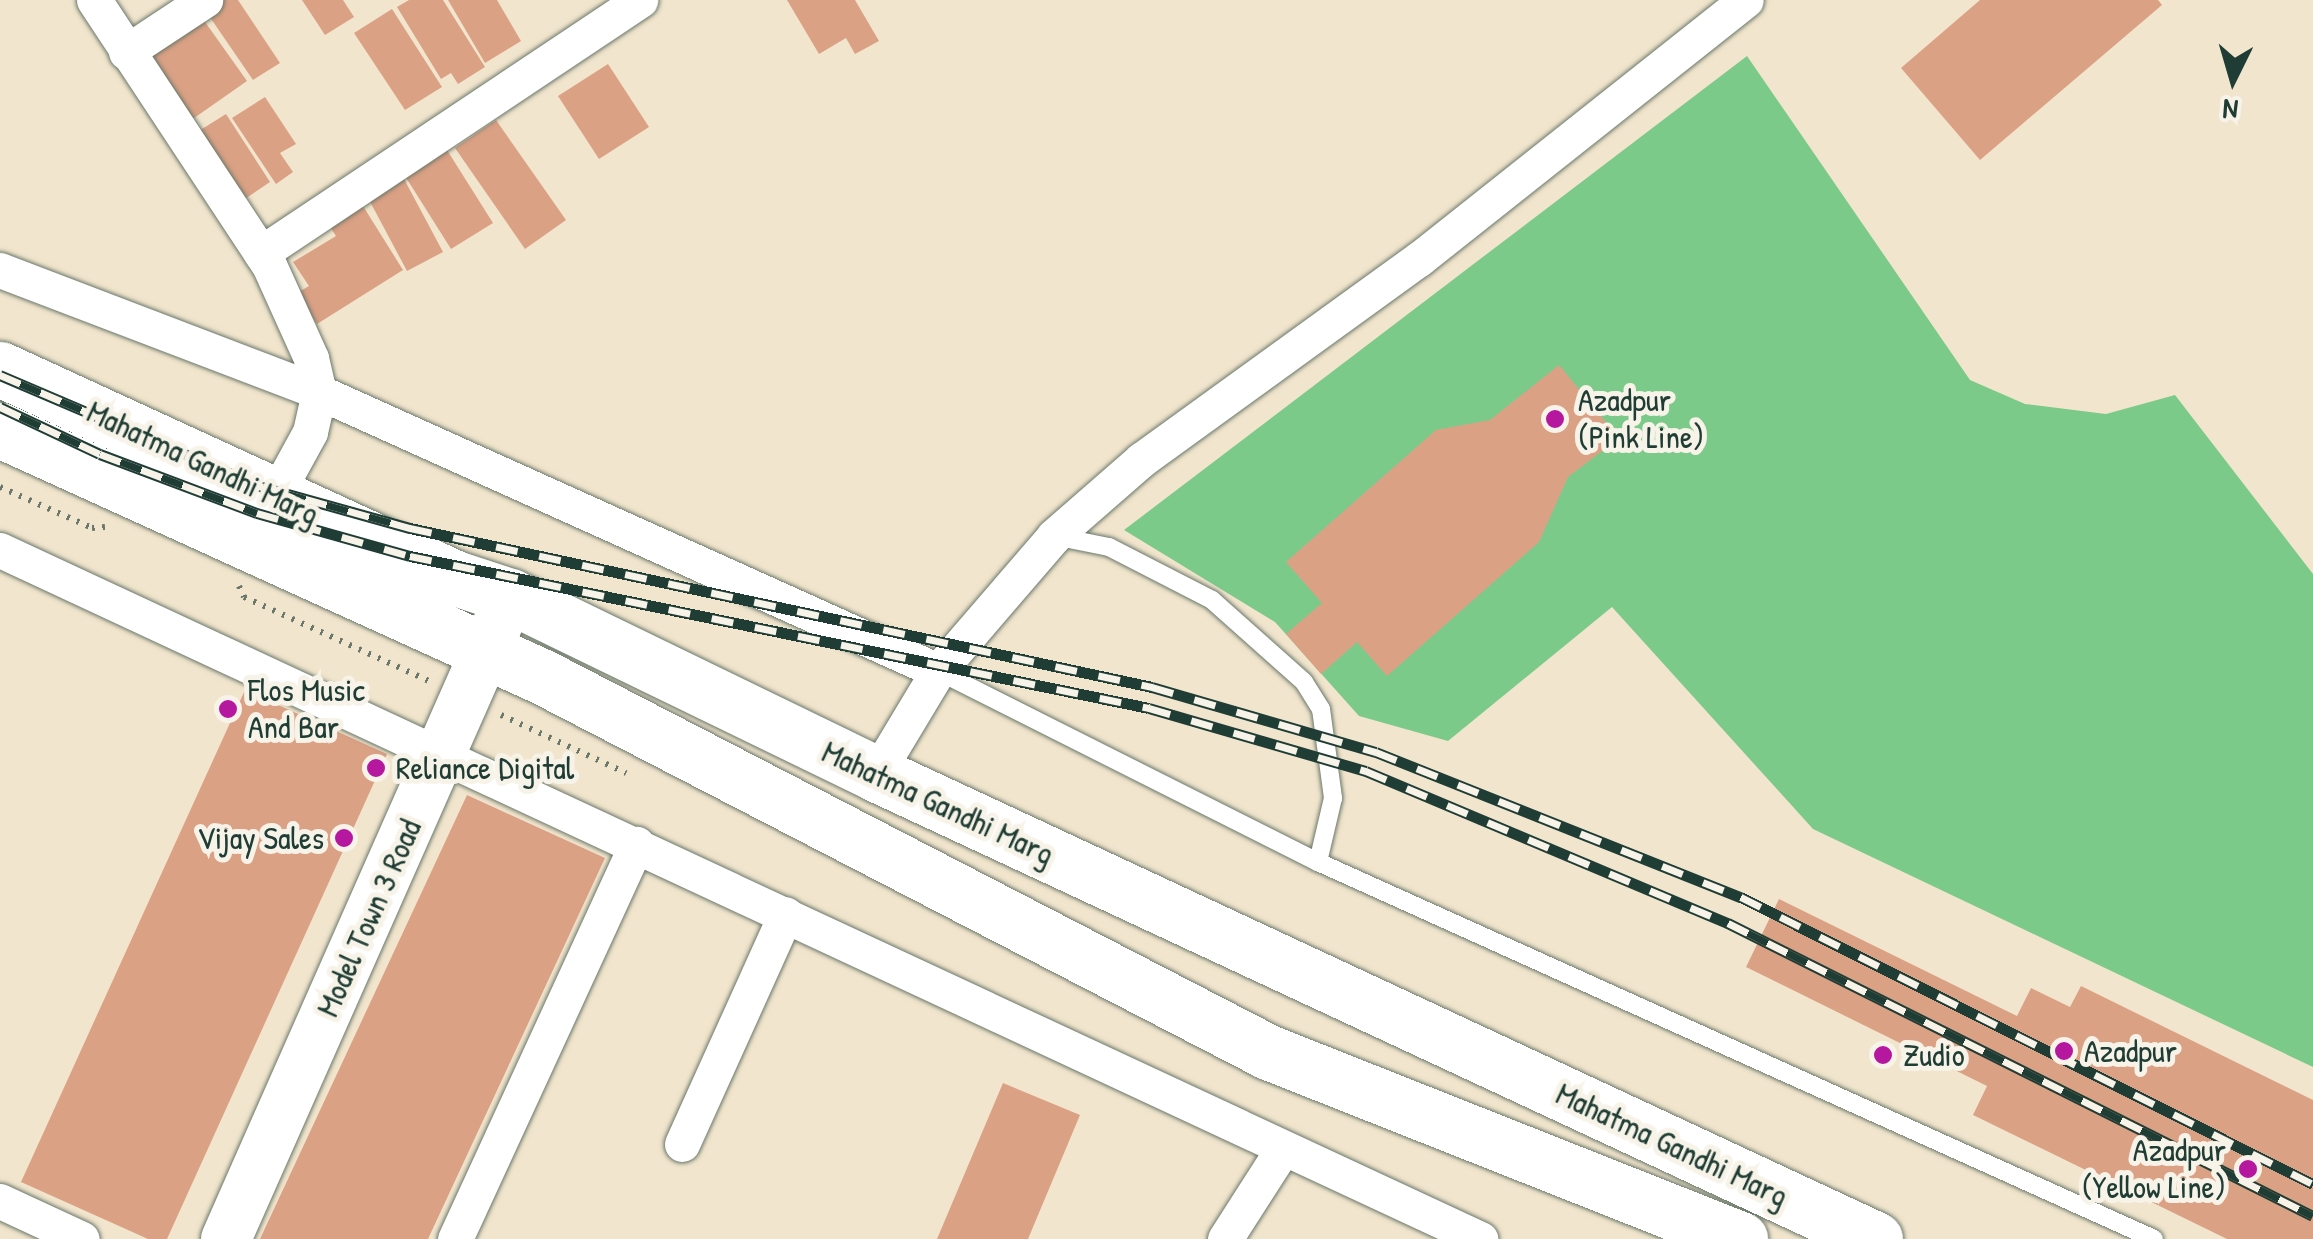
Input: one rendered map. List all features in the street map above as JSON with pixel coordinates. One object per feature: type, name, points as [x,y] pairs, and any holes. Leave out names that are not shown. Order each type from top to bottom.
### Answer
[{"type":"main road","name":"Mahatma Gandhi Marg","points":[[0,369],[454,578],[510,596],[876,774],[1875,1239]]},
{"type":"main road","name":"Mahatma Gandhi Marg","points":[[0,430],[486,651],[1268,1052],[1740,1239]]},
{"type":"street","points":[[94,0],[260,253],[302,335],[319,392],[310,432],[275,496]]},
{"type":"street","points":[[126,52],[205,0]]},
{"type":"street","points":[[260,253],[640,0]]},
{"type":"street","points":[[876,774],[938,671],[1054,536],[1142,460],[1419,260],[1746,0]]},
{"type":"street","points":[[0,270],[319,392],[938,671]]},
{"type":"street","points":[[0,550],[443,751],[1282,1150],[1480,1239]]},
{"type":"street","name":"Model Town 3 Road","points":[[226,1239],[510,596]]},
{"type":"street","points":[[455,1239],[638,844]]},
{"type":"street","points":[[682,1144],[786,914]]},
{"type":"street","points":[[1234,1237],[1282,1150]]},
{"type":"street","points":[[0,1201],[82,1239]]},
{"type":"lane","points":[[1054,536],[1109,548],[1186,584],[1242,622],[1304,682],[1321,709],[1333,798],[1318,862]]},
{"type":"lane","points":[[938,671],[1318,862],[2141,1237]]},
{"type":"green space","points":[[1747,56],[1970,380],[2025,404],[2106,414],[2175,395],[2313,574],[2313,1067],[1813,829],[1612,607],[1448,741],[1359,716],[1275,622],[1124,530]]},
{"type":"building","points":[[220,0],[238,0],[280,63],[253,80],[205,10]]},
{"type":"building","points":[[302,0],[343,0],[354,17],[325,35]]},
{"type":"building","points":[[409,0],[443,0],[485,67],[458,84],[451,73],[441,79],[397,7]]},
{"type":"building","points":[[448,0],[497,0],[521,41],[485,63]]},
{"type":"building","points":[[787,0],[855,0],[879,41],[855,54],[846,38],[819,54]]},
{"type":"building","points":[[1980,0],[2158,0],[2162,5],[1980,160],[1901,68]]},
{"type":"building","points":[[392,9],[442,87],[405,110],[354,33]]},
{"type":"building","points":[[198,12],[247,81],[187,123],[138,54]]},
{"type":"building","points":[[608,64],[649,127],[599,159],[558,96]]},
{"type":"building","points":[[265,97],[296,144],[280,153],[293,172],[276,184],[232,118]]},
{"type":"building","points":[[226,114],[270,182],[239,203],[194,134]]},
{"type":"building","points":[[496,120],[566,220],[525,249],[455,148]]},
{"type":"building","points":[[447,150],[493,223],[451,249],[405,176]]},
{"type":"building","points":[[403,177],[443,252],[407,271],[367,196]]},
{"type":"building","points":[[363,206],[403,270],[317,324],[297,293],[309,286],[293,262],[336,236],[330,227]]},
{"type":"building","points":[[1559,365],[1619,438],[1568,477],[1539,542],[1387,676],[1357,642],[1321,674],[1286,634],[1322,603],[1286,562],[1436,430],[1490,420]]},
{"type":"building","points":[[245,690],[387,754],[167,1239],[148,1239],[21,1182]]},
{"type":"building","points":[[467,795],[605,858],[428,1239],[260,1239]]},
{"type":"building","name":"Azadpur","points":[[1779,899],[2017,1016],[2031,988],[2070,1007],[2081,986],[2313,1100],[2313,1239],[2227,1239],[1973,1115],[1987,1086],[1746,967]]},
{"type":"building","points":[[1003,1083],[1080,1115],[1028,1239],[937,1239]]},
{"type":"railway","points":[[0,375],[263,487],[410,528],[1152,687],[1376,752],[1741,897],[2313,1184]]},
{"type":"railway","points":[[0,407],[100,454],[257,513],[410,556],[1149,708],[1366,771],[1728,923],[2313,1216]]},
{"type":"place","name":"Azadpur (Pink Line)","points":[[1555,419]]},
{"type":"place","name":"Flos Music And Bar","points":[[228,709]]},
{"type":"place","name":"Reliance Digital","points":[[376,768]]},
{"type":"place","name":"Vijay Sales","points":[[344,838]]},
{"type":"place","name":"Azadpur","points":[[2064,1051]]},
{"type":"place","name":"Zudio","points":[[1883,1055]]},
{"type":"place","name":"Azadpur (Yellow Line)","points":[[2248,1169]]}]
